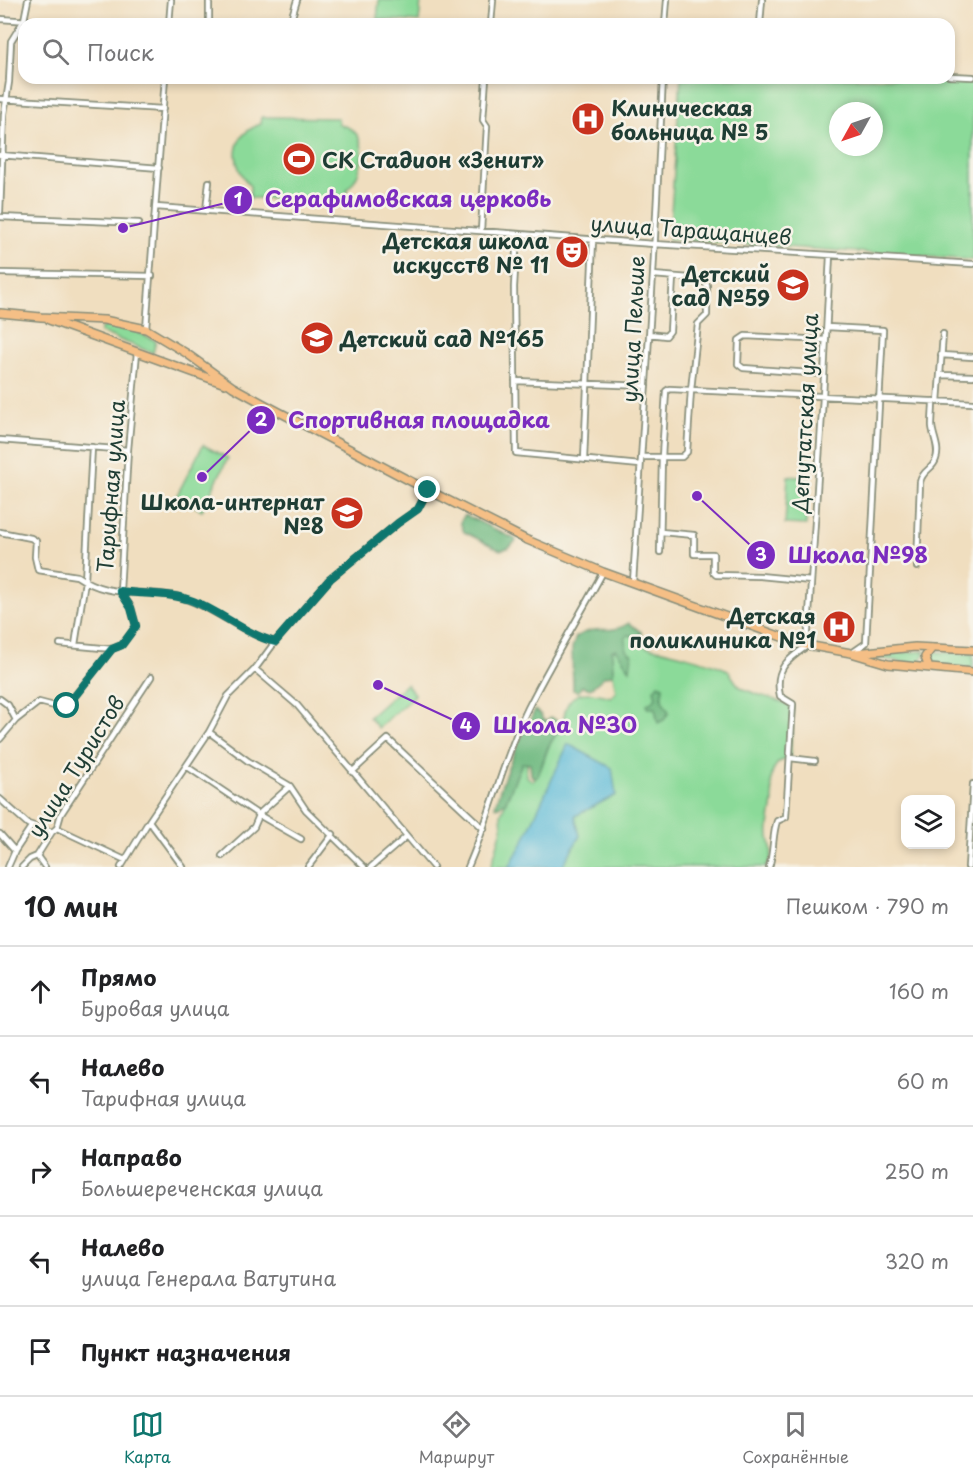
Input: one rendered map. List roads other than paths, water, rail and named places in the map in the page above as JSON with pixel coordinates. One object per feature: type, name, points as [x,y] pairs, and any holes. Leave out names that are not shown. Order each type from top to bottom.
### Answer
[{"type":"highway","points":[[0,313],[104,320],[146,329],[186,353],[233,387],[525,539],[603,572],[807,645],[851,653],[888,664],[973,672]]},
{"type":"highway","points":[[41,317],[233,387]]},
{"type":"highway","points":[[100,338],[96,330],[104,320]]},
{"type":"highway","points":[[179,368],[186,366],[189,362],[186,353]]},
{"type":"highway","points":[[851,653],[915,647],[973,650]]},
{"type":"highway","points":[[929,669],[925,657],[932,648]]},
{"type":"street","points":[[24,18],[28,0]]},
{"type":"street","points":[[170,18],[171,0]]},
{"type":"street","points":[[209,0],[209,18]]},
{"type":"street","points":[[292,18],[297,0]]},
{"type":"street","points":[[492,18],[494,0]]},
{"type":"street","points":[[666,18],[667,0]]},
{"type":"street","points":[[760,18],[762,0]]},
{"type":"street","points":[[0,20],[18,20]]},
{"type":"street","points":[[18,30],[11,41],[1,156],[0,214],[140,223]]},
{"type":"street","points":[[955,76],[973,77]]},
{"type":"street","points":[[146,329],[152,276],[165,84]]},
{"type":"street","points":[[481,231],[487,126],[483,120],[486,84]]},
{"type":"street","name":"улица Пельше","points":[[633,582],[663,84]]},
{"type":"street","points":[[0,99],[163,109]]},
{"type":"street","points":[[1,156],[159,168]]},
{"type":"street","points":[[206,211],[209,182]]},
{"type":"street","name":"улица Таращанцев","points":[[156,207],[654,244],[973,264]]},
{"type":"street","points":[[517,234],[514,287],[516,453],[640,465]]},
{"type":"street","points":[[584,460],[593,239]]},
{"type":"street","name":"Депутатская улица","points":[[807,645],[830,255]]},
{"type":"street","points":[[0,273],[152,276]]},
{"type":"street","points":[[641,457],[682,457],[687,452],[698,324],[707,315],[708,285],[702,279],[653,275]]},
{"type":"street","points":[[649,334],[666,336],[669,334],[673,277]]},
{"type":"street","points":[[827,327],[883,330],[866,643],[851,653]]},
{"type":"street","points":[[917,567],[915,564],[920,482],[922,474],[934,465],[937,458],[932,428],[943,334]]},
{"type":"street","points":[[824,374],[743,369],[738,364],[739,340],[745,336],[826,340]]},
{"type":"street","name":"Тарифная улица","points":[[112,649],[122,645],[136,626],[131,608],[120,591],[128,450],[137,352]]},
{"type":"street","points":[[941,355],[973,357]]},
{"type":"street","points":[[940,375],[973,376]]},
{"type":"street","points":[[515,381],[646,386]]},
{"type":"street","points":[[660,552],[662,458],[666,391],[669,389],[973,403]]},
{"type":"street","points":[[0,440],[128,450]]},
{"type":"street","points":[[75,645],[86,581],[93,447]]},
{"type":"street","points":[[121,867],[209,732],[228,696],[255,669],[275,642],[330,579],[418,509],[428,490]]},
{"type":"street","points":[[0,531],[36,541],[35,557],[38,570],[76,576],[120,591],[173,596],[192,601],[261,638],[275,642]]},
{"type":"street","points":[[661,532],[694,535],[694,554],[713,554],[713,572],[716,575],[811,581]]},
{"type":"street","points":[[468,867],[528,709],[603,572]]},
{"type":"street","points":[[60,644],[112,649]]},
{"type":"street","points":[[769,867],[774,845],[774,828],[777,821],[786,817],[793,704],[780,696],[778,685],[785,661],[807,645]]},
{"type":"street","points":[[0,739],[16,720],[39,702],[62,708],[67,706],[112,649]]},
{"type":"street","points":[[255,669],[297,705],[433,867]]},
{"type":"street","name":"улица Туристов","points":[[22,867],[37,856],[57,828],[62,814],[151,677]]},
{"type":"street","points":[[0,699],[8,705],[16,720]]},
{"type":"street","points":[[209,732],[248,761],[290,786],[306,810],[333,834],[363,867]]},
{"type":"street","points":[[352,772],[387,739],[484,829]]},
{"type":"street","points":[[790,758],[815,761]]},
{"type":"street","points":[[186,766],[259,815],[300,839]]},
{"type":"street","points":[[968,867],[973,784]]},
{"type":"street","points":[[222,856],[254,827],[259,815],[290,786]]},
{"type":"street","points":[[0,799],[31,827],[52,832]]},
{"type":"street","points":[[149,821],[183,867]]},
{"type":"street","points":[[8,867],[15,851],[31,827]]},
{"type":"street","points":[[57,828],[125,860]]},
{"type":"street","points":[[0,834],[15,851]]},
{"type":"street","points":[[308,867],[333,834]]},
{"type":"street","points":[[371,867],[407,836]]},
{"type":"street","points":[[37,856],[45,867]]},
{"type":"water","points":[[568,744],[612,768],[616,795],[575,816],[580,836],[562,867],[509,867],[524,840]]},
{"type":"place","name":"Клиническая больница № 5","points":[[588,119]]},
{"type":"place","name":"СК Стадион «Зенит»","points":[[299,159]]},
{"type":"place","name":"Серафимовская церковь","points":[[123,228]]},
{"type":"place","name":"Детская школа искусств № 11","points":[[572,252]]},
{"type":"place","name":"Детский сад №59","points":[[793,285]]},
{"type":"place","name":"Детский сад №165","points":[[317,338]]},
{"type":"place","name":"Спортивная площадка","points":[[202,477]]},
{"type":"place","name":"Школа №98","points":[[697,496]]},
{"type":"place","name":"Школа-интернат №8","points":[[347,513]]},
{"type":"place","name":"Детская поликлиника №1","points":[[839,627]]},
{"type":"place","name":"Школа №30","points":[[378,685]]}]
